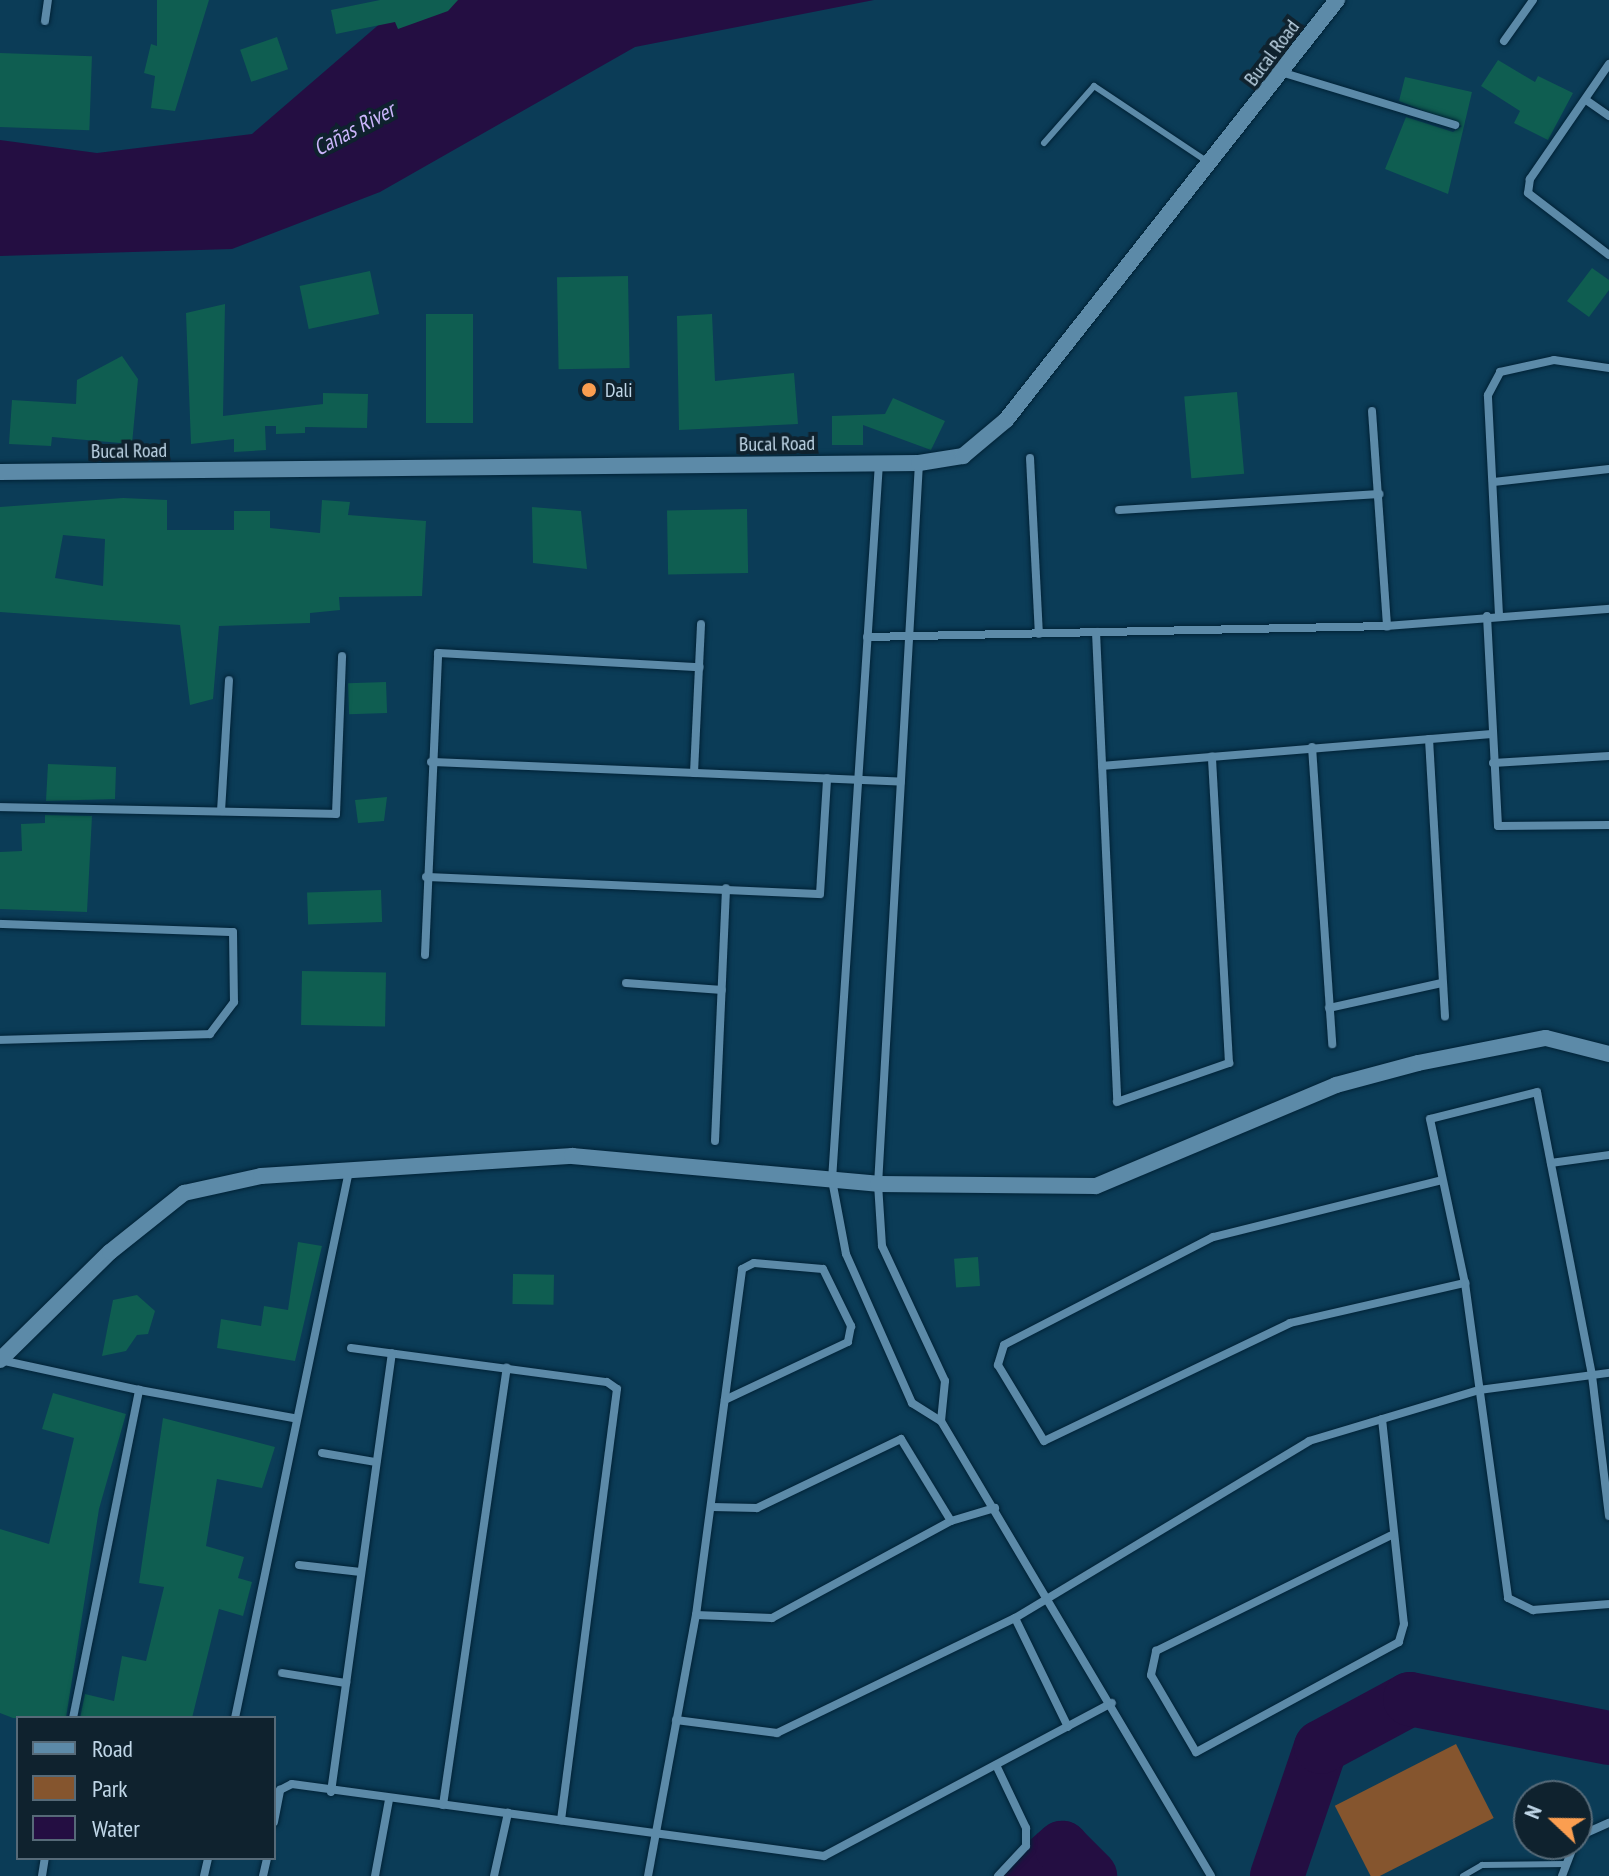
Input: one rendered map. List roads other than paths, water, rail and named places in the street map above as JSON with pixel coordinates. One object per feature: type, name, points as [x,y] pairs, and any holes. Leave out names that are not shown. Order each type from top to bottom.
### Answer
[{"type":"street","points":[[45,21],[48,0]]},
{"type":"street","name":"Bucal Road","points":[[0,472],[919,463],[963,456],[1006,420],[1284,73],[1337,0]]},
{"type":"street","points":[[1504,41],[1533,0]]},
{"type":"street","points":[[1609,64],[1530,179],[1528,193],[1609,255]]},
{"type":"street","points":[[1284,73],[1455,125]]},
{"type":"street","points":[[1586,100],[1609,116]]},
{"type":"street","points":[[1499,615],[1488,395],[1500,372],[1554,360],[1609,368]]},
{"type":"street","points":[[1372,411],[1387,626]]},
{"type":"street","points":[[1030,458],[1039,634]]},
{"type":"street","points":[[879,463],[832,1180],[846,1254],[912,1403],[941,1421],[1112,1703],[1211,1876]]},
{"type":"street","points":[[919,463],[878,1184],[882,1246],[945,1381],[941,1421]]},
{"type":"street","points":[[1493,482],[1609,469]]},
{"type":"street","points":[[1119,510],[1380,494]]},
{"type":"street","points":[[867,637],[1387,626],[1499,615],[1609,609]]},
{"type":"street","points":[[1487,616],[1498,826],[1609,825]]},
{"type":"street","points":[[694,773],[701,624]]},
{"type":"street","points":[[1096,632],[1117,1102],[1229,1063],[1212,756]]},
{"type":"street","points":[[425,955],[438,653],[700,667]]},
{"type":"street","points":[[0,807],[336,814],[342,656]]},
{"type":"street","points":[[221,811],[229,680]]},
{"type":"street","points":[[1102,766],[1491,734]]},
{"type":"street","points":[[1429,739],[1445,1017]]},
{"type":"street","points":[[1312,747],[1332,1044]]},
{"type":"street","points":[[1493,763],[1609,756]]},
{"type":"street","points":[[431,762],[901,782]]},
{"type":"street","points":[[426,877],[820,894],[827,778]]},
{"type":"street","points":[[715,1141],[726,888]]},
{"type":"street","points":[[0,924],[233,932],[234,1002],[210,1034],[0,1040]]},
{"type":"street","points":[[626,983],[722,990]]},
{"type":"street","points":[[1329,1008],[1442,983]]},
{"type":"street","points":[[0,1360],[110,1252],[184,1193],[261,1176],[572,1156],[878,1184],[1096,1186],[1336,1085],[1418,1063],[1546,1038],[1609,1054]]},
{"type":"street","points":[[1609,1516],[1592,1375],[1537,1092],[1430,1119],[1465,1283],[1508,1598],[1533,1610],[1609,1604]]},
{"type":"street","points":[[1551,1163],[1609,1155]]},
{"type":"street","points":[[235,1716],[293,1418],[350,1170]]},
{"type":"street","points":[[1442,1180],[1213,1237],[1004,1345],[998,1365],[1044,1441],[1290,1323],[1465,1283]]},
{"type":"street","points":[[648,1876],[696,1615],[742,1269],[754,1263],[823,1269],[851,1326],[848,1342],[725,1400]]},
{"type":"street","points":[[351,1348],[507,1368],[617,1389],[561,1820]]},
{"type":"street","points":[[331,1792],[392,1353]]},
{"type":"street","points":[[0,1360],[139,1390],[293,1418]]},
{"type":"street","points":[[443,1805],[507,1368]]},
{"type":"street","points":[[676,1720],[777,1733],[1015,1618],[1045,1596],[1309,1441],[1479,1390],[1609,1373]]},
{"type":"street","points":[[73,1716],[139,1390]]},
{"type":"street","points":[[1382,1419],[1390,1536],[1404,1624],[1399,1642],[1196,1752],[1151,1675],[1156,1651],[1390,1536]]},
{"type":"street","points":[[712,1507],[757,1508],[901,1439],[951,1521]]},
{"type":"street","points":[[322,1453],[376,1462]]},
{"type":"street","points":[[696,1615],[772,1618],[951,1521],[995,1508]]},
{"type":"street","points":[[299,1565],[361,1572]]},
{"type":"street","points":[[1015,1618],[1068,1727]]},
{"type":"street","points":[[282,1673],[346,1683]]},
{"type":"street","points":[[276,1811],[280,1790],[292,1784],[389,1800],[654,1831],[824,1856],[1112,1703]]},
{"type":"street","points":[[996,1765],[1026,1828],[1026,1846],[998,1876]]},
{"type":"street","points":[[375,1876],[389,1800]]},
{"type":"street","points":[[494,1876],[508,1813]]},
{"type":"street","points":[[1562,1876],[1568,1860]]},
{"type":"lane","points":[[1044,143],[1094,86],[1211,164]]},
{"type":"lane","points":[[1463,1876],[1482,1865],[1566,1864]]},
{"type":"water","name":"Cañas River","points":[[443,0],[874,0],[635,47],[380,192],[232,249],[0,256],[0,140],[97,153],[252,134],[383,21]]},
{"type":"waterway","points":[[1277,1876],[1321,1747],[1410,1699],[1609,1738]]},
{"type":"waterway","points":[[1030,1876],[1062,1848],[1090,1876]]},
{"type":"place","name":"Dali","points":[[589,390]]}]
